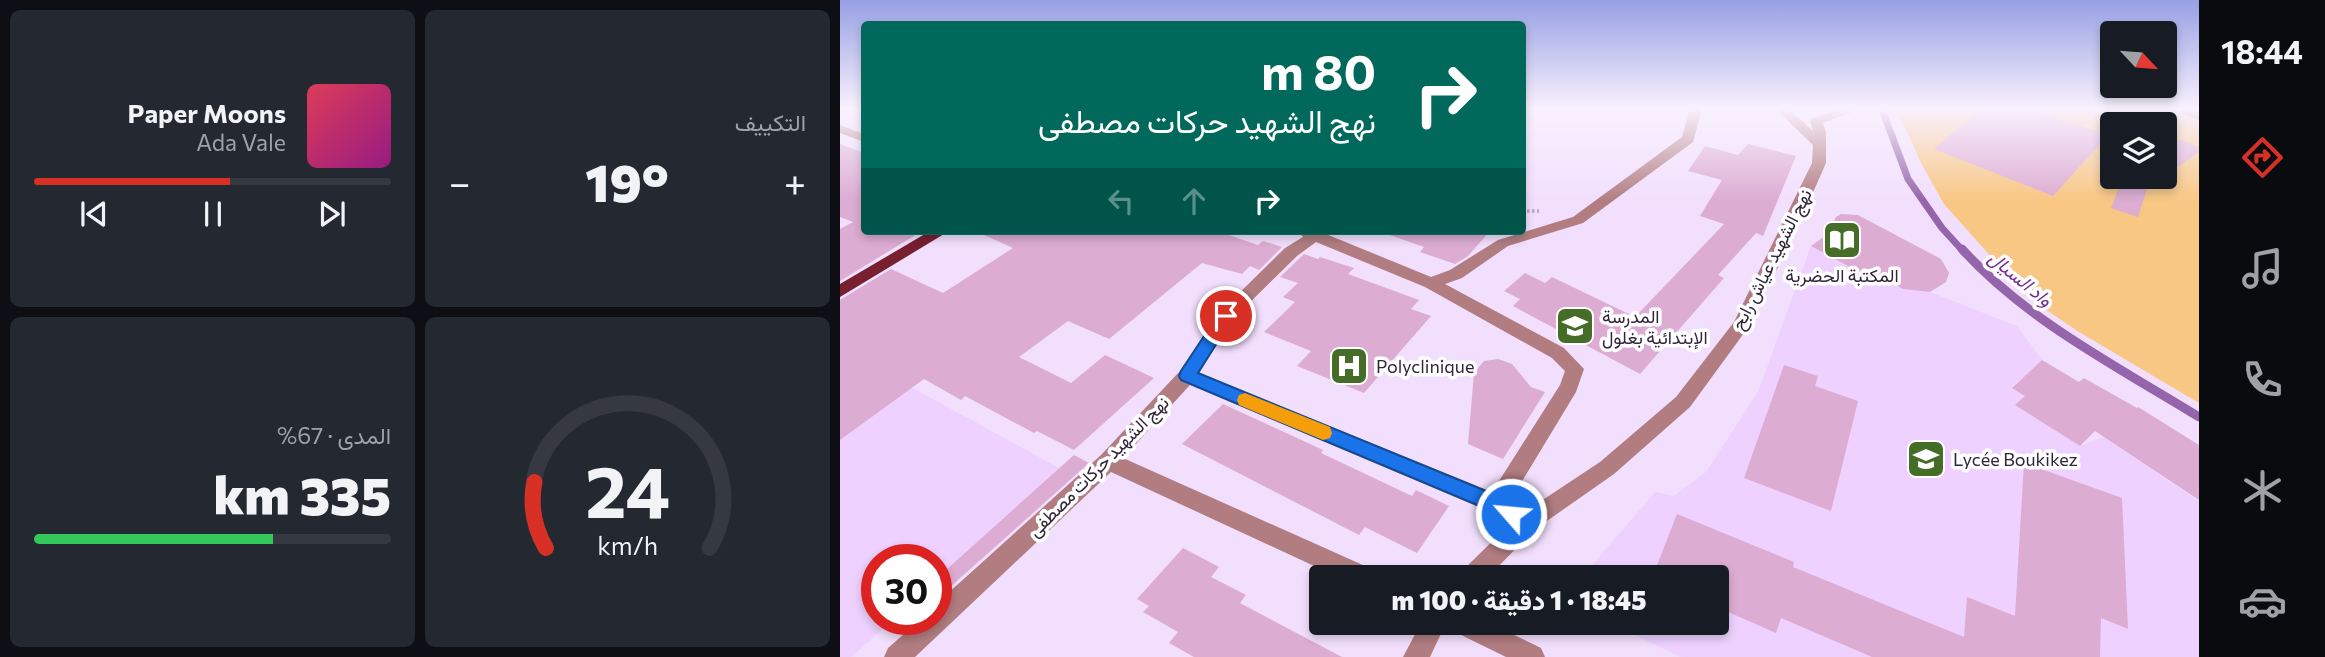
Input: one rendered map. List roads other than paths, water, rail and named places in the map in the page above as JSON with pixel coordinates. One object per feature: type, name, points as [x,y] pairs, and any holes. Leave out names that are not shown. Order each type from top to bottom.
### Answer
[{"type":"main road","points":[[840,291],[934,235]]},
{"type":"street","points":[[1431,283],[1456,274],[1503,243],[1578,220],[1687,140]]},
{"type":"street","points":[[1815,140],[1819,143]]},
{"type":"street","name":"نهج الشهيد عياش رابح","points":[[1484,565],[1526,523],[1606,468],[1683,402],[1741,324],[1766,277],[1819,163],[1819,140]]},
{"type":"street","name":"نهج الشهيد حركات مصطفى","points":[[897,657],[1108,461],[1187,376],[1226,316],[1308,235]]},
{"type":"street","points":[[1315,235],[1431,283],[1558,354],[1575,369],[1569,387],[1496,504]]},
{"type":"street","points":[[1187,376],[1496,504],[1526,523]]},
{"type":"street","points":[[1108,461],[1337,565]]},
{"type":"street","points":[[1416,657],[1428,635]]},
{"type":"street","points":[[1488,635],[1532,657]]},
{"type":"waterway","name":"واد السيال","points":[[1893,140],[1908,179],[1942,228],[1963,251]]},
{"type":"waterway","name":"واد السيال","points":[[1962,249],[1987,275],[2044,320],[2105,361],[2199,417]]},
{"type":"place","name":"المكتبة الحضرية","points":[[1842,240]]},
{"type":"place","name":"المدرسة الإبتدائية بغلول","points":[[1575,326]]},
{"type":"place","name":"Polyclinique","points":[[1349,366]]},
{"type":"place","name":"Lycée Boukikez","points":[[1926,459]]}]
